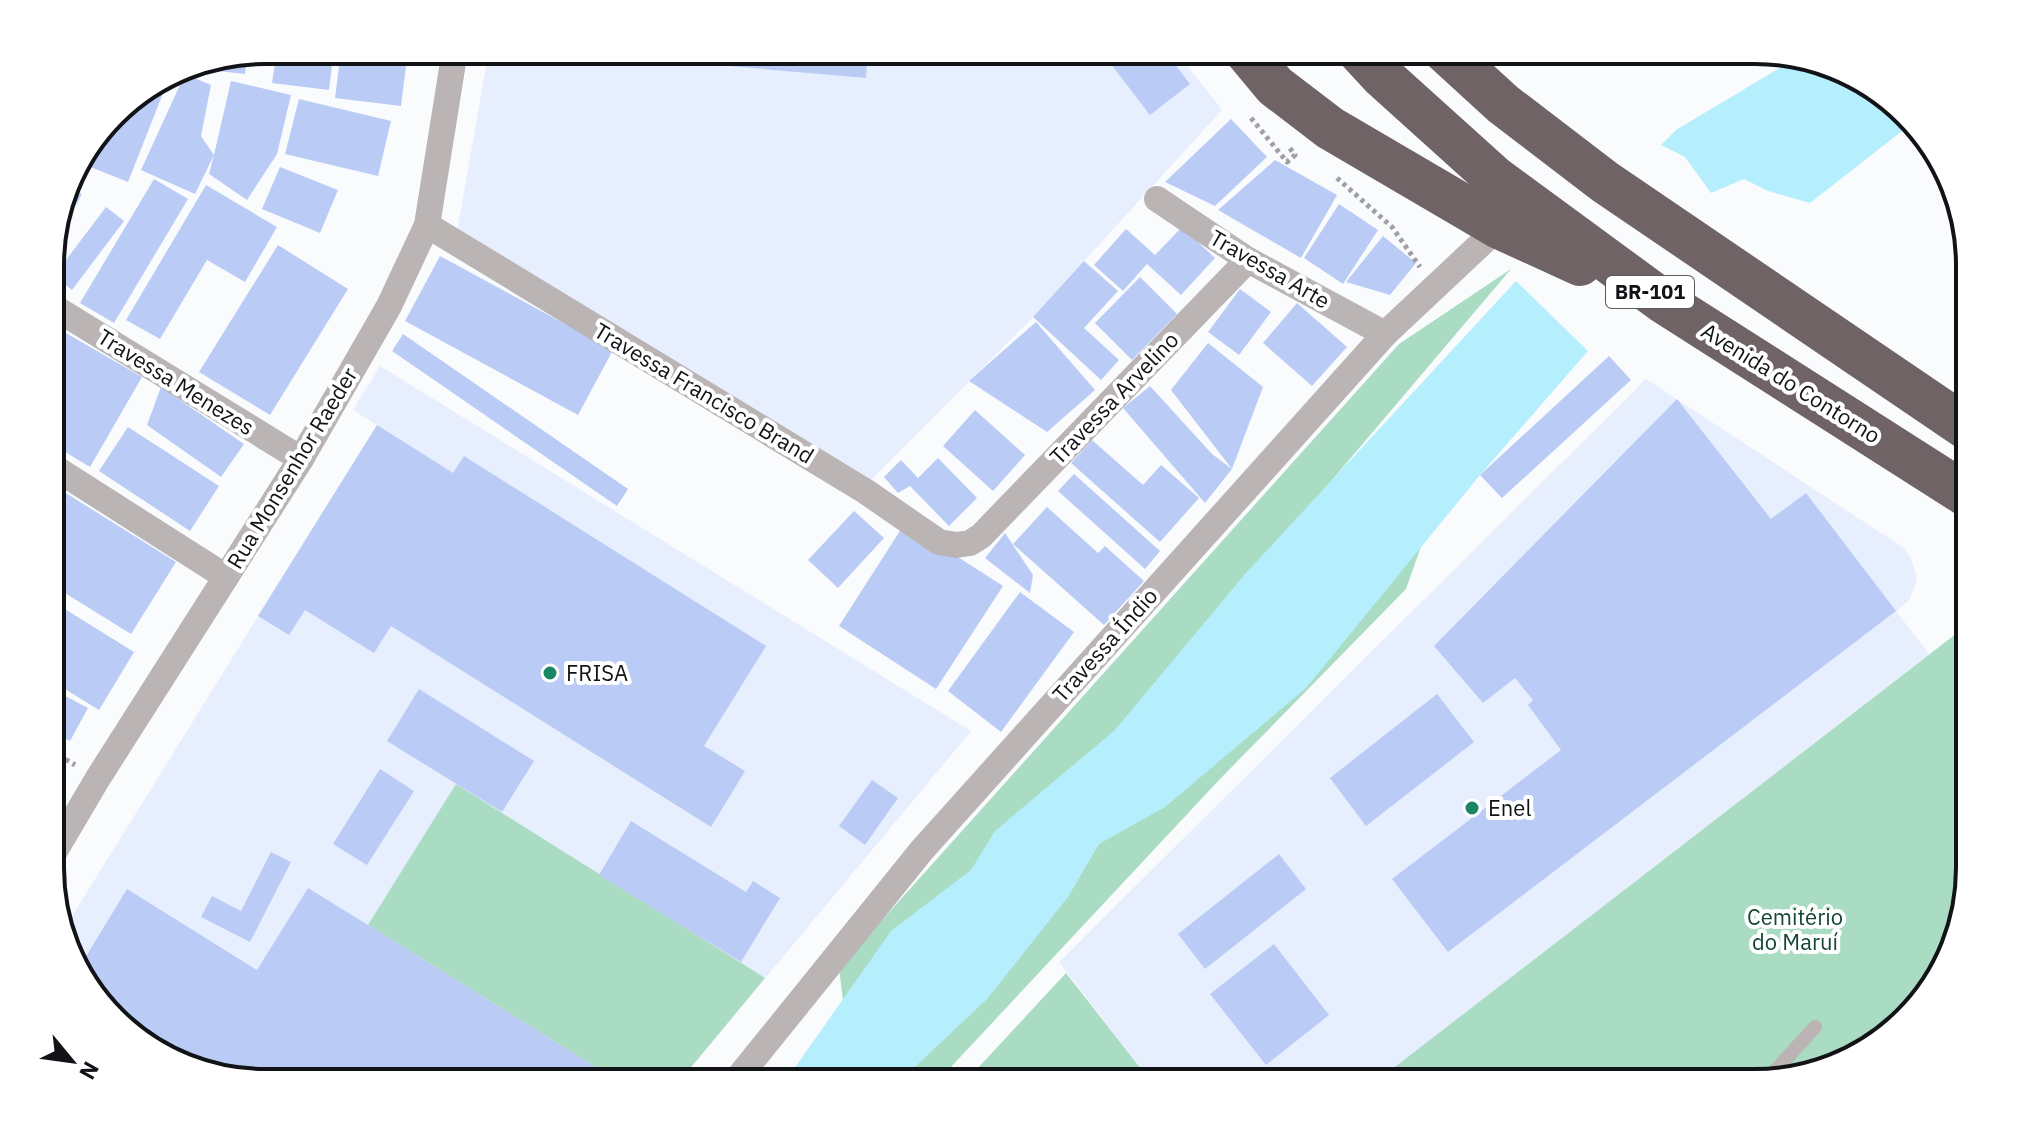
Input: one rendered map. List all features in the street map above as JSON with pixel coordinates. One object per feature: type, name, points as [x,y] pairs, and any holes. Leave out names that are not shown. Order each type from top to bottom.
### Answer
[{"type":"highway","points":[[1257,64],[1275,86],[1330,128],[1499,227],[1664,302]]},
{"type":"highway","name":"Avenida do Contorno","points":[[1371,64],[1495,178],[1664,302],[1956,488]]},
{"type":"highway","name":"BR-101","points":[[1459,64],[1503,104],[1605,182],[1956,420]]},
{"type":"street","name":"Rua Monsenhor Raeder","points":[[64,836],[301,459],[389,306],[427,225],[453,64]]},
{"type":"street","name":"Travessa Arte","points":[[1157,199],[1248,260],[1385,334]]},
{"type":"street","name":"Travessa Francisco Brand","points":[[427,225],[865,491],[939,542],[956,545],[970,543],[981,536]]},
{"type":"street","name":"Travessa Índio","points":[[745,1069],[922,850],[1385,334],[1499,227]]},
{"type":"street","name":"Travessa Arvelino","points":[[981,536],[1248,260]]},
{"type":"street","name":"Travessa Menezes","points":[[64,313],[301,459]]},
{"type":"street","points":[[64,474],[226,577]]},
{"type":"lane","points":[[1778,1067],[1815,1027]]},
{"type":"shaded area","points":[[487,64],[1186,64],[1222,110],[1033,317],[871,480],[457,232]]},
{"type":"shaded area","name":"FRISA","points":[[380,366],[971,731],[690,1069],[239,1067],[188,1054],[143,1027],[114,1001],[85,957],[71,918],[377,425],[353,410]]},
{"type":"shaded area","name":"Enel","points":[[1646,379],[1904,548],[1912,561],[1917,579],[1910,599],[1896,611],[1929,654],[1392,1069],[1141,1069],[1059,962]]},
{"type":"green space","points":[[1511,269],[849,1050],[839,968],[1399,344]]},
{"type":"green space","points":[[1431,518],[1406,589],[1220,779],[949,1069],[870,1069]]},
{"type":"green space","name":"Cemitério do Maruí","points":[[1956,634],[1956,881],[1952,907],[1941,945],[1929,968],[1906,1001],[1888,1019],[1867,1035],[1820,1058],[1768,1069],[1392,1069]]},
{"type":"green space","points":[[456,784],[765,978],[690,1069],[599,1069],[368,925]]},
{"type":"green space","points":[[1066,973],[1141,1069],[977,1069]]},
{"type":"water","points":[[1782,66],[1832,79],[1856,91],[1904,130],[1810,203],[1768,191],[1744,179],[1711,193],[1685,157],[1661,145],[1676,130]]},
{"type":"water","points":[[1516,281],[1588,351],[1480,475],[1306,688],[1165,807],[1099,844],[1068,897],[987,999],[913,1069],[794,1069],[891,931],[971,870],[995,831],[1114,731],[1246,573]]},
{"type":"building","points":[[275,64],[332,64],[329,90],[272,83]]},
{"type":"building","points":[[339,64],[406,64],[401,106],[335,98]]},
{"type":"building","points":[[706,64],[867,64],[866,78]]},
{"type":"building","points":[[1111,64],[1175,64],[1190,84],[1150,115]]},
{"type":"building","points":[[246,65],[245,74],[215,71]]},
{"type":"building","points":[[194,78],[211,85],[201,136],[214,155],[195,194],[141,170],[181,83]]},
{"type":"building","points":[[231,81],[291,95],[277,154],[247,200],[209,174]]},
{"type":"building","points":[[164,91],[128,182],[90,167],[114,132],[132,114]]},
{"type":"building","points":[[299,99],[391,121],[378,176],[285,154]]},
{"type":"building","points":[[1231,119],[1267,157],[1215,206],[1165,182]]},
{"type":"building","points":[[1275,160],[1337,195],[1301,258],[1218,210]]},
{"type":"building","points":[[280,167],[338,190],[320,233],[262,209]]},
{"type":"building","points":[[154,179],[188,199],[114,323],[80,303]]},
{"type":"building","points":[[206,185],[277,227],[245,282],[207,260],[160,339],[126,320]]},
{"type":"building","points":[[78,192],[82,194],[71,214]]},
{"type":"building","points":[[1339,204],[1378,230],[1343,284],[1304,258]]},
{"type":"building","points":[[106,207],[124,221],[72,290],[64,284],[64,262]]},
{"type":"building","points":[[1182,227],[1215,258],[1181,295],[1147,264],[1123,291],[1094,265],[1126,229],[1155,255]]},
{"type":"building","points":[[1383,236],[1416,263],[1390,295],[1346,282]]},
{"type":"building","points":[[278,245],[348,289],[270,415],[199,372]]},
{"type":"building","points":[[440,256],[613,350],[578,415],[405,321]]},
{"type":"building","points":[[1084,261],[1118,291],[1084,328],[1119,360],[1101,380],[1033,317]]},
{"type":"building","points":[[1140,277],[1177,314],[1132,360],[1095,323]]},
{"type":"building","points":[[1240,289],[1271,312],[1239,355],[1208,332]]},
{"type":"building","points":[[1297,303],[1347,347],[1312,386],[1263,343]]},
{"type":"building","points":[[1036,322],[1095,390],[1047,432],[969,381]]},
{"type":"building","points":[[66,333],[142,377],[90,467],[64,451]]},
{"type":"building","points":[[403,334],[628,489],[617,506],[392,351]]},
{"type":"building","points":[[1208,343],[1263,387],[1232,469],[1171,390]]},
{"type":"building","points":[[1609,356],[1631,380],[1502,498],[1480,475]]},
{"type":"building","points":[[1150,386],[1212,454],[1232,469],[1205,503],[1123,408]]},
{"type":"building","points":[[161,387],[244,444],[221,477],[147,425]]},
{"type":"building","points":[[1677,399],[1771,519],[1806,493],[1896,611],[1448,952],[1392,879],[1561,750],[1528,705],[1533,700],[1515,678],[1483,703],[1434,646]]},
{"type":"building","points":[[975,410],[1025,455],[993,491],[943,446]]},
{"type":"building","points":[[377,425],[453,473],[464,456],[766,646],[704,746],[745,771],[711,827],[391,626],[374,653],[305,610],[289,635],[258,616]]},
{"type":"building","points":[[128,427],[219,486],[190,531],[99,471]]},
{"type":"building","points":[[1092,440],[1143,485],[1161,465],[1199,498],[1160,542],[1071,463]]},
{"type":"building","points":[[938,458],[977,498],[949,526],[910,486],[898,493],[884,477],[901,460],[918,478]]},
{"type":"building","points":[[1074,474],[1160,551],[1145,569],[1058,491]]},
{"type":"building","points":[[64,492],[176,562],[131,634],[64,592]]},
{"type":"building","points":[[1047,507],[1098,553],[1105,546],[1144,581],[1104,625],[1013,544]]},
{"type":"building","points":[[854,511],[884,538],[838,588],[808,560]]},
{"type":"building","points":[[905,523],[1003,586],[936,689],[839,626]]},
{"type":"building","points":[[1005,533],[1033,575],[1030,593],[985,558]]},
{"type":"building","points":[[1020,592],[1074,632],[1001,732],[948,691]]},
{"type":"building","points":[[64,608],[134,652],[99,710],[64,688]]},
{"type":"building","points":[[419,689],[534,761],[502,812],[387,741]]},
{"type":"building","points":[[1437,694],[1474,742],[1366,826],[1330,778]]},
{"type":"building","points":[[64,695],[88,708],[70,741],[64,738]]},
{"type":"building","points":[[380,769],[414,791],[367,865],[333,844]]},
{"type":"building","points":[[872,780],[898,798],[865,845],[839,826]]},
{"type":"building","points":[[631,821],[746,892],[753,881],[780,898],[741,962],[599,875]]},
{"type":"building","points":[[271,852],[291,862],[250,942],[201,917],[212,896],[241,911]]},
{"type":"building","points":[[1279,854],[1306,889],[1205,969],[1178,934]]},
{"type":"building","points":[[308,888],[599,1069],[265,1069],[213,1062],[164,1042],[132,1019],[98,980],[85,958],[127,889],[257,970]]},
{"type":"building","points":[[1274,944],[1329,1015],[1266,1065],[1210,994]]},
{"type":"place","name":"FRISA","points":[[550,673]]},
{"type":"place","name":"Enel","points":[[1472,808]]}]
